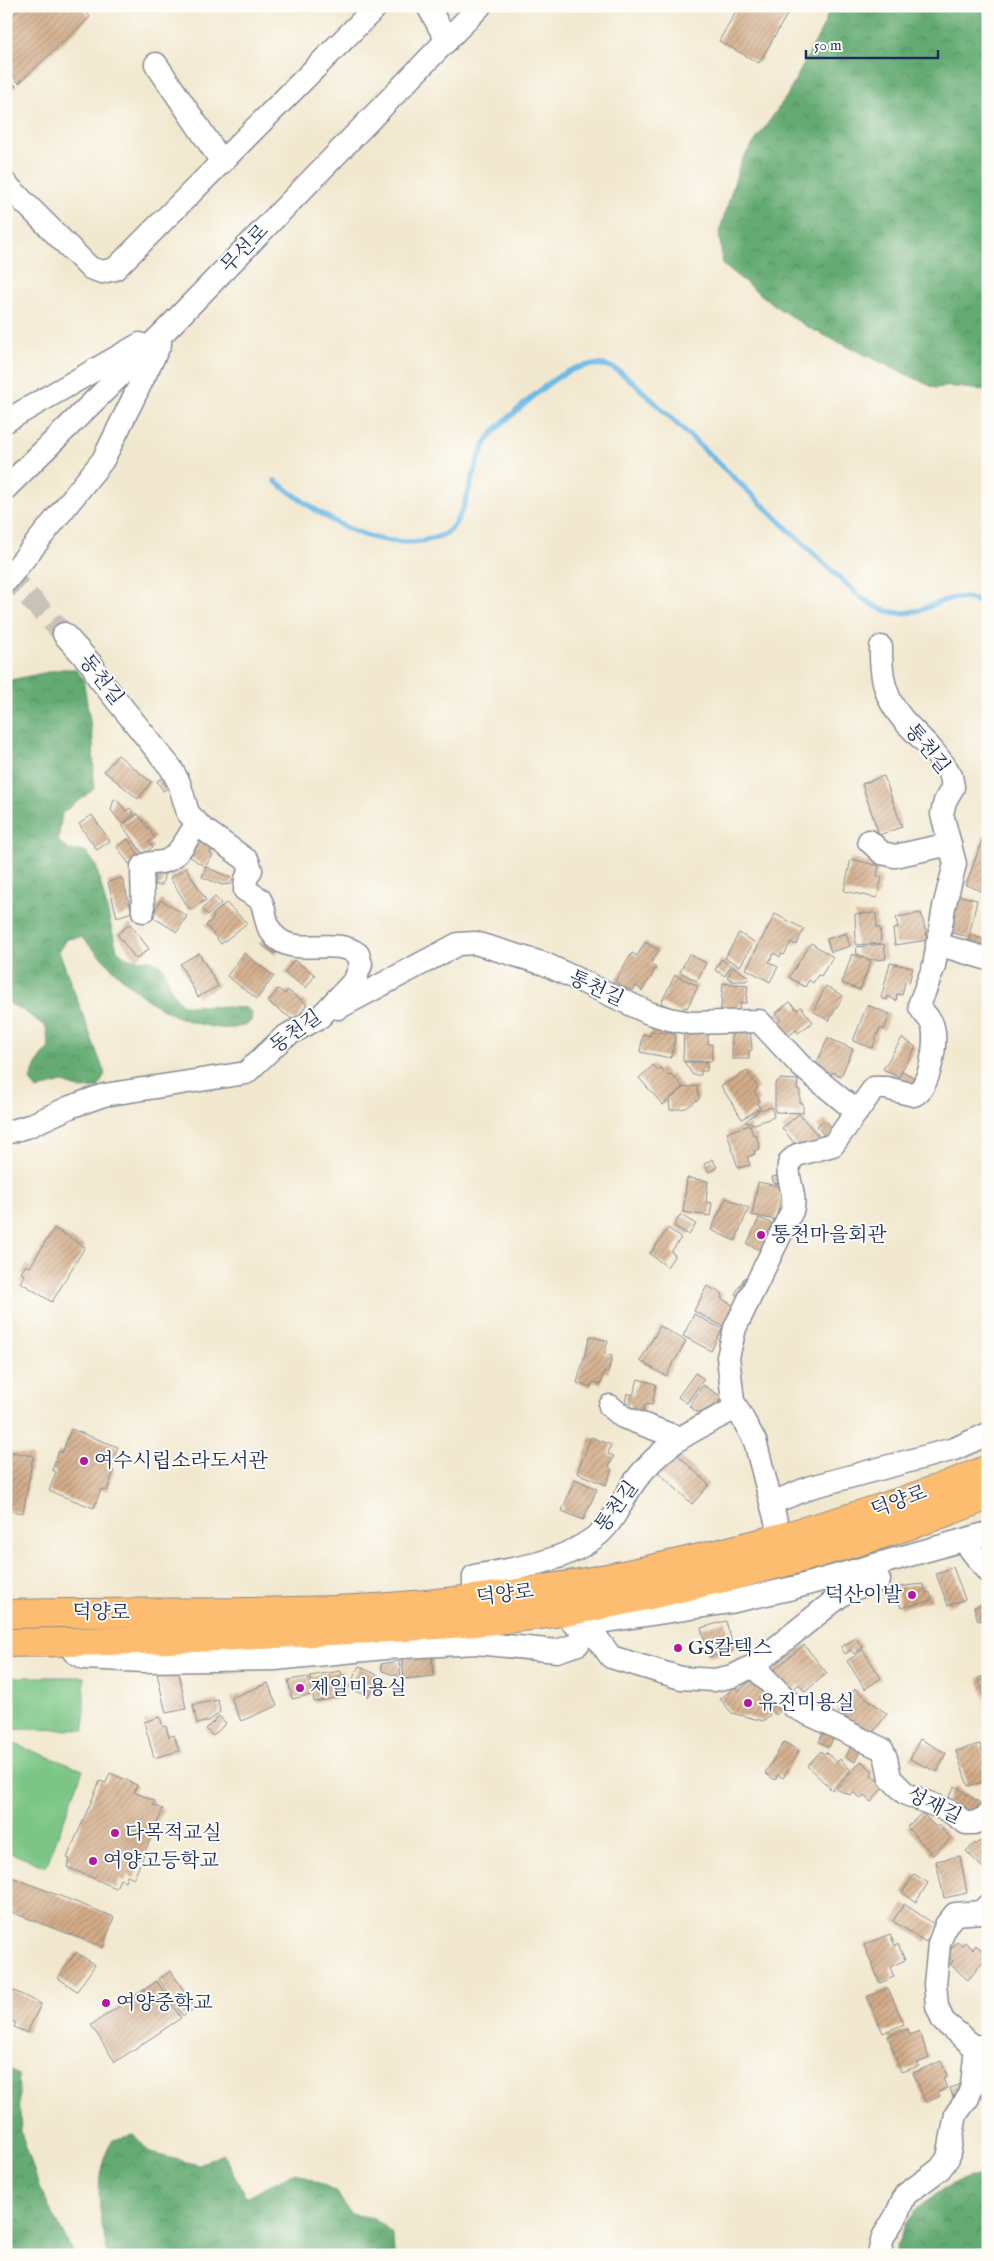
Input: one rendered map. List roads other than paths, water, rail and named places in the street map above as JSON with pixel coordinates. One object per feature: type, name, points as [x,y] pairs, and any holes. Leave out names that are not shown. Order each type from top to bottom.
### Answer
[{"type":"main road","name":"덕양로","points":[[6,1643],[384,1628],[505,1619],[586,1616],[783,1550],[867,1514],[988,1469]]},
{"type":"main road","name":"덕양로","points":[[6,1614],[334,1610],[474,1599],[558,1588],[783,1550],[871,1538],[988,1496]]},
{"type":"main road","points":[[64,1612],[68,1642]]},
{"type":"street","points":[[6,184],[90,268],[102,272],[119,267],[377,6]]},
{"type":"street","points":[[428,6],[447,41]]},
{"type":"street","name":"무선로","points":[[6,488],[167,329],[480,6]]},
{"type":"street","points":[[156,64],[222,162]]},
{"type":"street","points":[[6,421],[167,329]]},
{"type":"street","points":[[6,581],[103,460],[167,329]]},
{"type":"street","name":"동천길","points":[[6,1133],[30,1126],[70,1107],[104,1095],[246,1073],[279,1040],[320,1017],[355,980],[361,964],[358,954],[348,949],[285,945],[268,927],[260,899],[245,890],[246,880],[251,870],[248,861],[197,823],[186,810],[179,783],[171,768],[98,677],[93,666],[64,634]]},
{"type":"street","name":"통천길","points":[[783,1550],[755,1441],[736,1408],[728,1364],[729,1349],[735,1328],[792,1211],[795,1200],[789,1171],[790,1161],[797,1155],[833,1145],[871,1090],[877,1087],[912,1095],[922,1090],[933,1059],[934,1033],[930,1019],[920,1008],[920,1003],[934,966],[944,907],[955,864],[942,814],[945,801],[953,787],[951,776],[890,704],[882,676],[881,647]]},
{"type":"street","points":[[143,911],[142,867],[148,864],[164,862],[173,857],[197,823]]},
{"type":"street","points":[[869,841],[882,853],[895,856],[950,844]]},
{"type":"street","name":"통천길","points":[[320,1017],[458,944],[475,943],[545,964],[649,1014],[691,1022],[759,1021],[801,1066],[857,1112]]},
{"type":"street","points":[[938,944],[988,959]]},
{"type":"street","points":[[610,1406],[623,1417],[679,1438]]},
{"type":"street","name":"통천길","points":[[474,1599],[474,1576],[525,1566],[559,1555],[580,1546],[600,1533],[635,1482],[659,1453],[679,1438],[736,1408]]},
{"type":"street","points":[[772,1503],[811,1487],[954,1449],[988,1434]]},
{"type":"street","name":"덕양로","points":[[68,1642],[74,1652],[85,1658],[144,1661],[275,1659],[476,1642],[557,1651],[578,1644],[585,1634],[586,1616],[730,1602],[812,1584],[988,1533]]},
{"type":"street","points":[[586,1616],[610,1657],[681,1678],[714,1680],[732,1676],[753,1666],[845,1592],[938,1562],[964,1541],[988,1572]]},
{"type":"street","name":"성재길","points":[[753,1666],[794,1707],[882,1749],[890,1778],[899,1790],[949,1811],[963,1822],[974,1823],[988,1816]]},
{"type":"street","points":[[879,2255],[883,2237],[896,2216],[905,2195],[940,2170],[948,2158],[956,2114],[968,2098],[982,2048],[943,2021],[937,2006],[935,1984],[939,1944],[946,1926],[955,1914],[981,1912],[988,1905]]},
{"type":"waterway","points":[[275,481],[325,516],[361,534],[400,542],[421,541],[439,536],[448,532],[460,515],[477,462],[490,436],[537,393],[557,378],[579,367],[604,365],[616,369],[633,382],[847,585],[871,604],[885,611],[901,613],[913,612],[942,601],[962,598],[974,600],[988,606]]},
{"type":"tunnel","points":[[6,573],[64,634]]},
{"type":"place","name":"통천마을회관","points":[[761,1235]]},
{"type":"place","name":"여수시립소라도서관","points":[[84,1461]]},
{"type":"place","name":"덕산이발","points":[[912,1595]]},
{"type":"place","name":"GS칼텍스","points":[[678,1648]]},
{"type":"place","name":"제일미용실","points":[[300,1688]]},
{"type":"place","name":"유진미용실","points":[[748,1703]]},
{"type":"place","name":"다목적교실","points":[[115,1833]]},
{"type":"place","name":"여양고등학교","points":[[93,1861]]},
{"type":"place","name":"여양중학교","points":[[106,2003]]}]
